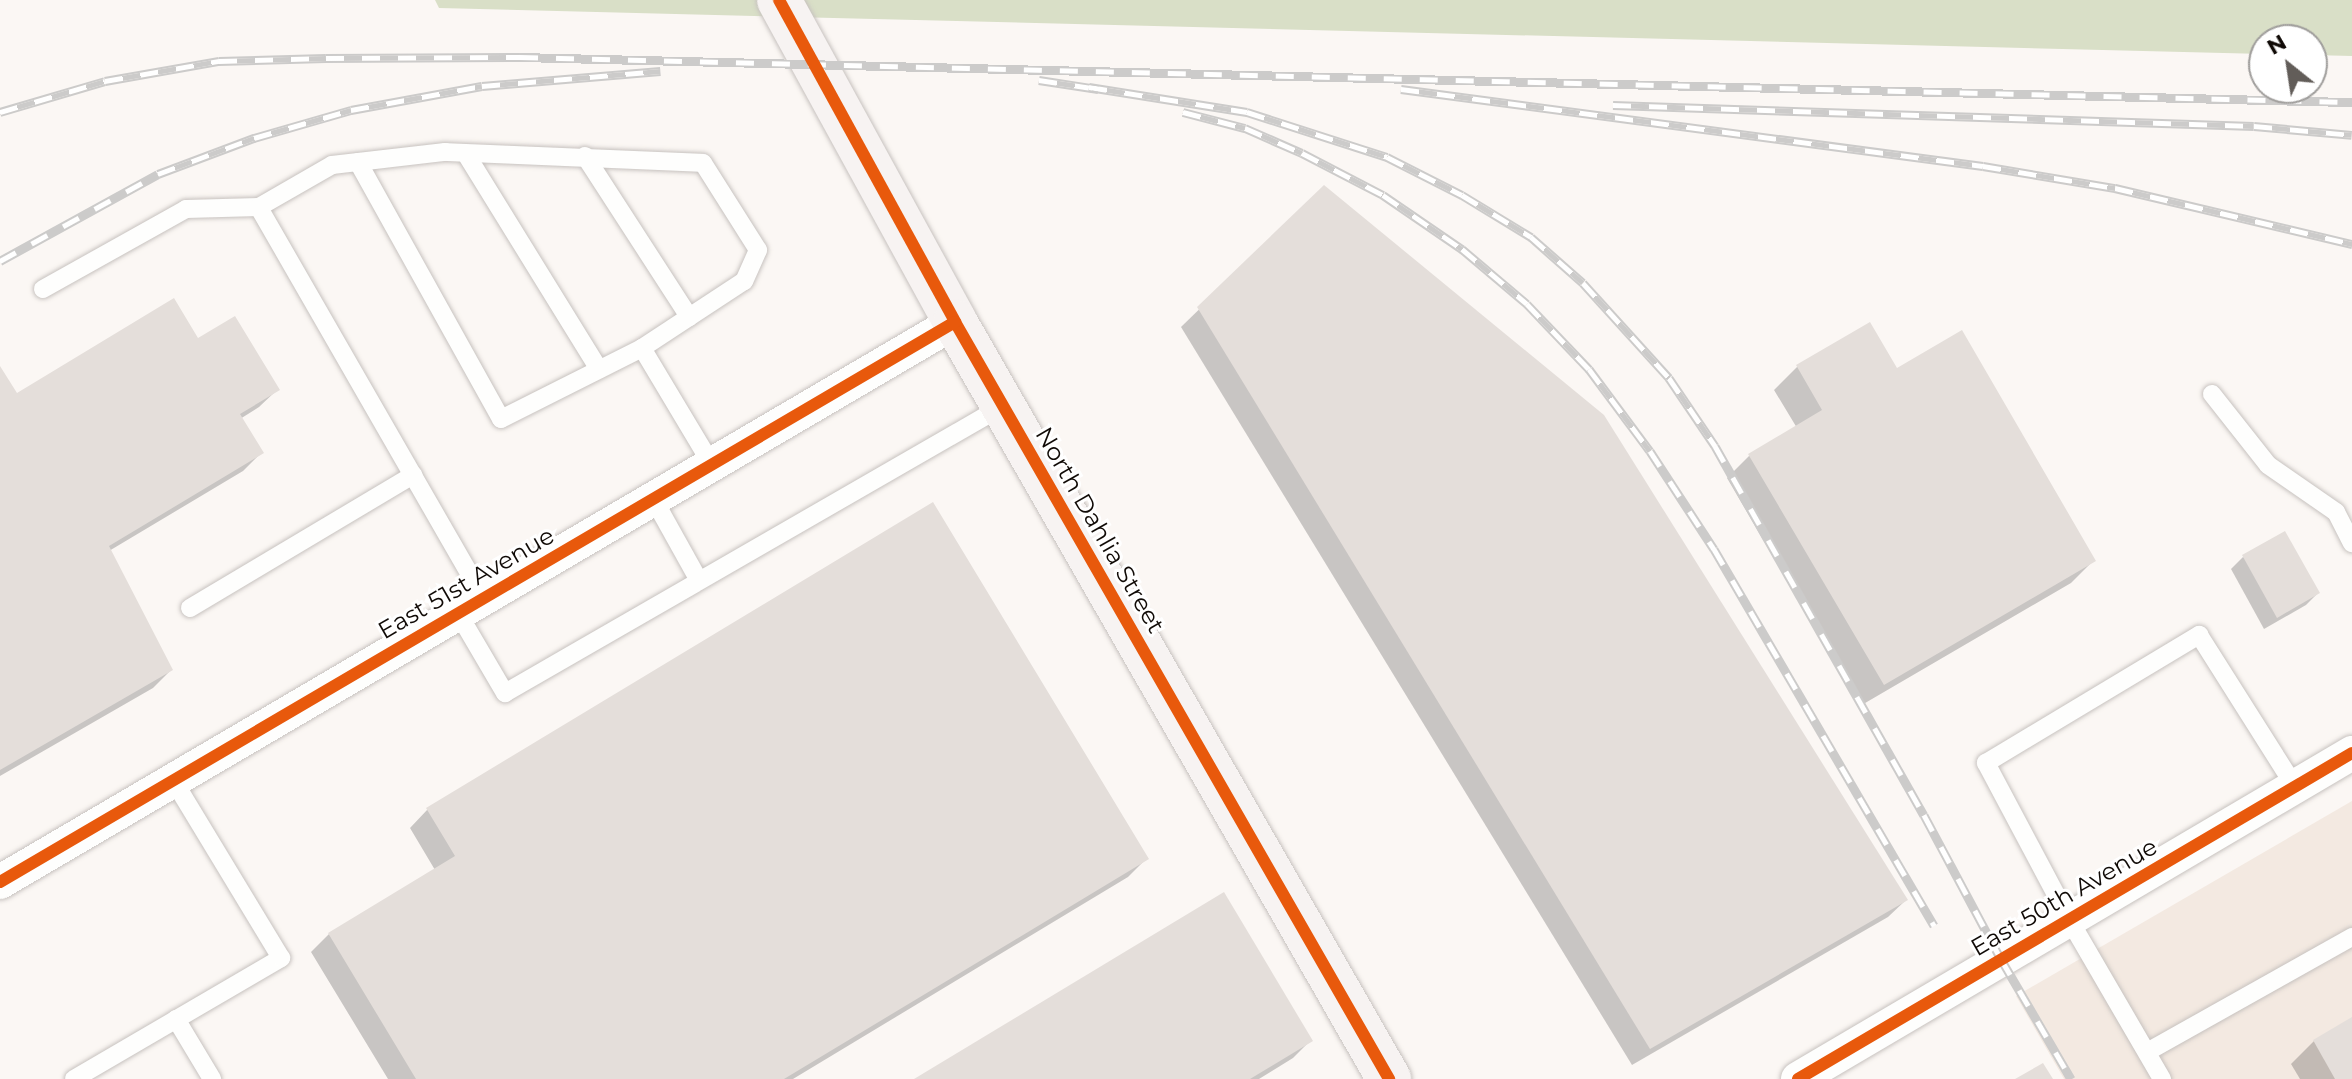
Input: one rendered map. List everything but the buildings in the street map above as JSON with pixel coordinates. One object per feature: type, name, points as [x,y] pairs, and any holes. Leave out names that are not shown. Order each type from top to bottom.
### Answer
[{"type":"street","name":"North Dahlia Street","points":[[779,0],[955,322],[1389,1079]]},
{"type":"street","name":"East 51st Avenue","points":[[0,882],[955,322]]},
{"type":"street","name":"East 50th Avenue","points":[[1798,1079],[2352,753]]},
{"type":"lane","points":[[43,289],[186,209],[259,207],[332,165],[358,162],[445,152],[703,163],[758,250],[744,281],[642,348],[501,419],[358,162]]},
{"type":"lane","points":[[466,154],[599,369]]},
{"type":"lane","points":[[585,156],[689,317]]},
{"type":"lane","points":[[259,207],[413,475],[471,606],[505,693],[698,579],[1003,406]]},
{"type":"lane","points":[[642,348],[712,465]]},
{"type":"lane","points":[[2212,394],[2268,465],[2336,512],[2352,543]]},
{"type":"lane","points":[[190,608],[413,475]]},
{"type":"lane","points":[[653,498],[698,579]]},
{"type":"lane","points":[[2162,1079],[2069,919],[1986,763],[2199,635],[2295,787]]},
{"type":"lane","points":[[74,1079],[281,958],[173,780]]},
{"type":"lane","points":[[2147,1052],[2352,937]]},
{"type":"lane","points":[[176,1019],[212,1079]]},
{"type":"shaded area","points":[[2352,801],[2352,1079],[2064,1079],[2016,996]]},
{"type":"green space","points":[[435,0],[2352,0],[2352,56],[2328,55],[2328,24],[2248,24],[2248,54],[439,8]]},
{"type":"railway","points":[[0,112],[105,81],[219,61],[520,57],[2352,102]]},
{"type":"railway","points":[[0,261],[158,174],[254,138],[351,110],[482,86],[660,71]]},
{"type":"railway","points":[[1039,80],[1098,89]]},
{"type":"railway","points":[[1089,87],[1247,112],[1387,157],[1462,195],[1531,237],[1583,283],[1669,378],[1715,446],[2071,1079]]},
{"type":"railway","points":[[1401,89],[1983,166],[2115,188],[2352,244]]},
{"type":"railway","points":[[1613,105],[2254,126],[2352,135]]},
{"type":"railway","points":[[1183,112],[1245,128],[1302,153],[1383,195],[1462,249],[1527,304],[1589,369],[1650,451],[1714,549],[1934,926]]},
{"type":"cycle path","points":[[779,0],[955,322],[1389,1079]]},
{"type":"cycle path","points":[[0,882],[955,322]]},
{"type":"cycle path","points":[[1798,1079],[2352,753]]}]
